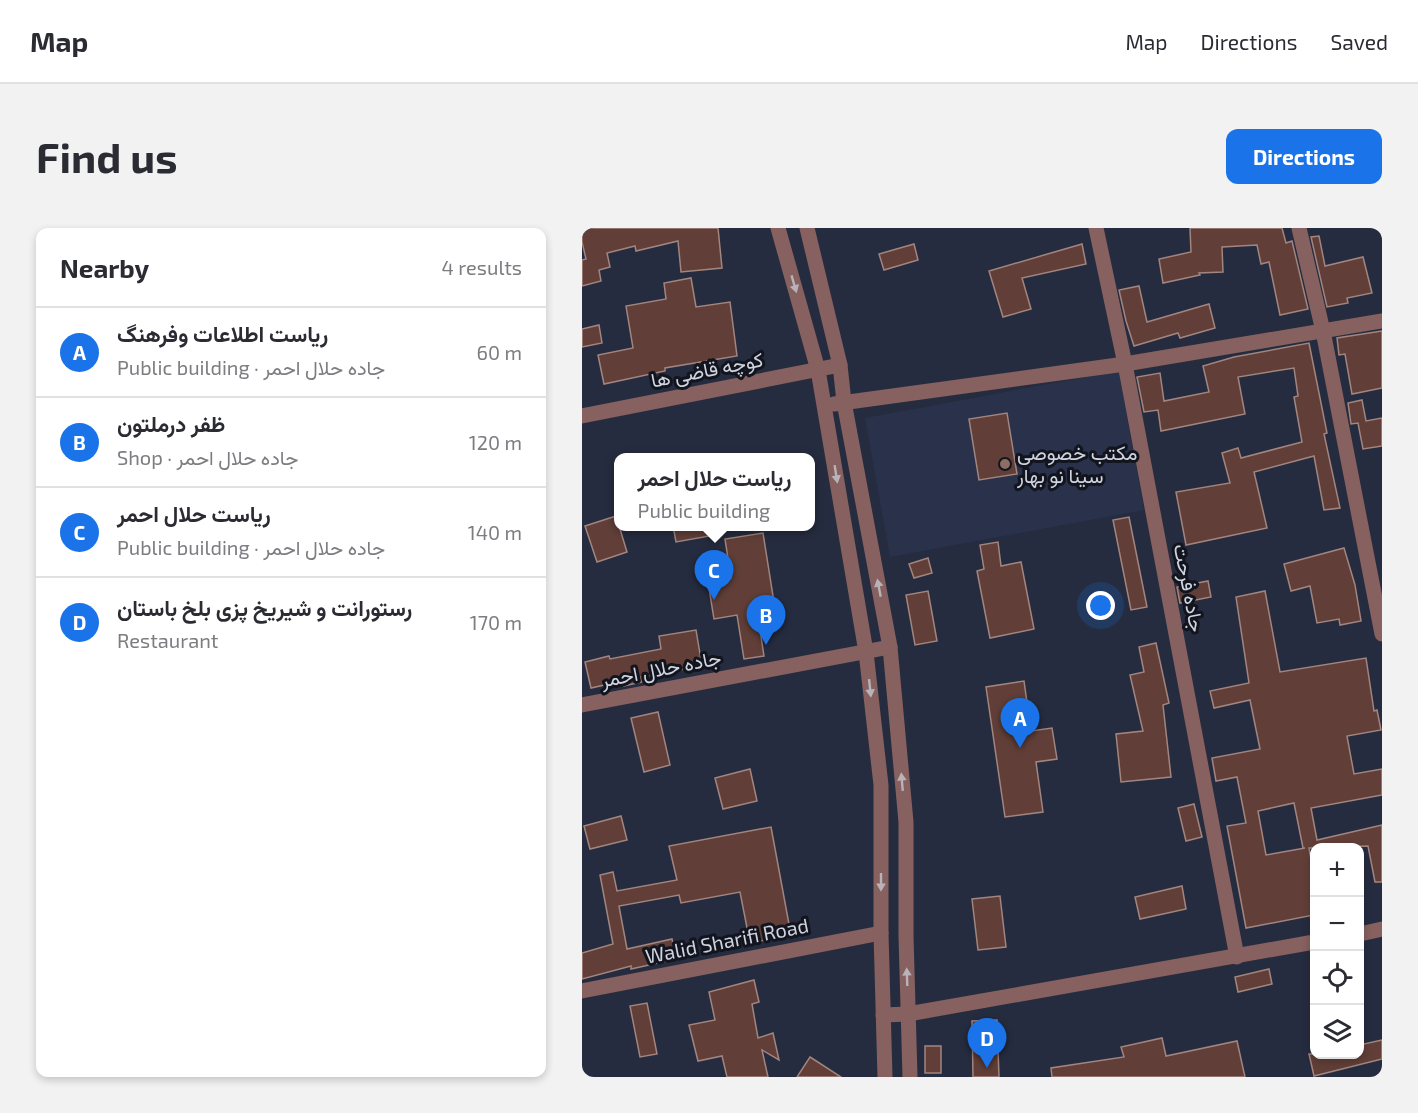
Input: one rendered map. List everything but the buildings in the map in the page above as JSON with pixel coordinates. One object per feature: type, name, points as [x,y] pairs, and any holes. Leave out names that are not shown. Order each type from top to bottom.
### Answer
[{"type":"street","points":[[778,228],[818,370],[866,652],[881,785],[881,933],[885,1077]]},
{"type":"street","points":[[807,228],[840,366],[844,402],[890,647],[906,822],[910,1077]]},
{"type":"street","name":"جاده فرحت","points":[[1096,228],[1125,364],[1238,957]]},
{"type":"street","points":[[1299,228],[1323,331],[1382,634]]},
{"type":"street","points":[[825,406],[1125,364],[1382,321]]},
{"type":"street","name":"کوچه قاضی ها","points":[[582,416],[840,366]]},
{"type":"street","name":"جاده حلال احمر","points":[[582,705],[890,647]]},
{"type":"street","points":[[1364,933],[1382,929]]},
{"type":"street","name":"Walid Sharifi Road","points":[[582,991],[881,933]]},
{"type":"street","points":[[883,1015],[908,1014],[1310,943]]},
{"type":"shaded area","name":"مکتب خصوصی سینا نو بهار","points":[[1119,371],[1144,510],[890,557],[865,418]]},
{"type":"place","name":"مکتب خصوصی سینا نو بهار","points":[[1005,464]]},
{"type":"place","name":"ریاست حلال احمر","points":[[714,600]]},
{"type":"place","name":"ظفر درملتون","points":[[766,645]]},
{"type":"place","name":"ریاست اطلاعات وفرهنگ","points":[[1020,748]]},
{"type":"place","name":"رستورانت و شیریخ پزی بلخ باستان","points":[[987,1068]]}]
